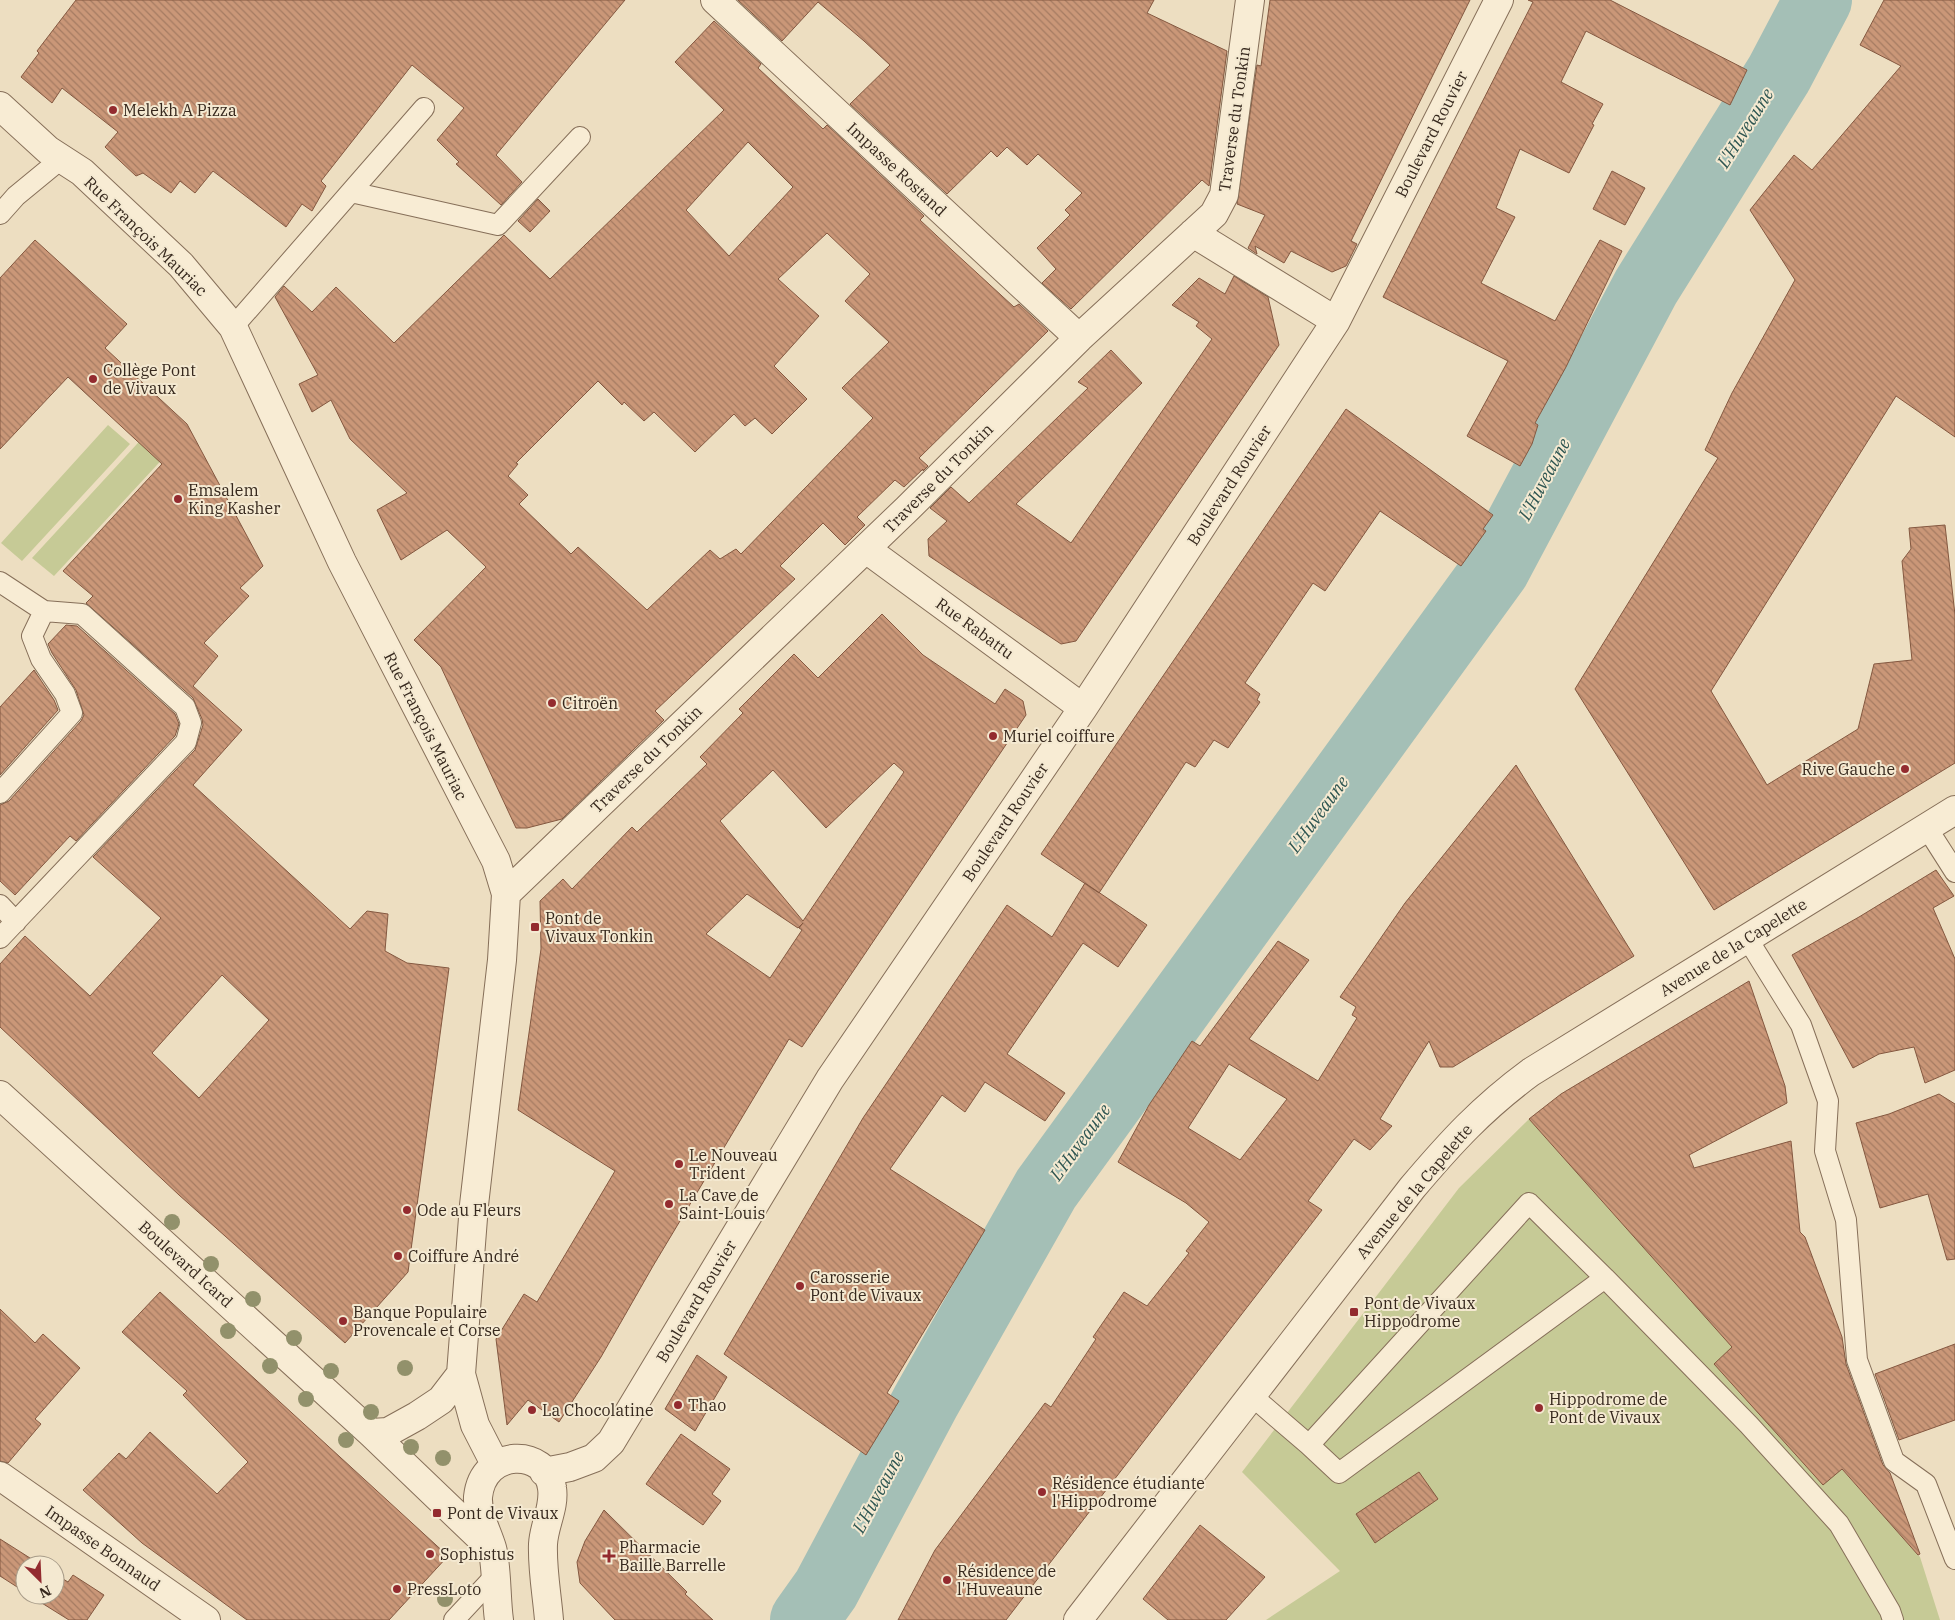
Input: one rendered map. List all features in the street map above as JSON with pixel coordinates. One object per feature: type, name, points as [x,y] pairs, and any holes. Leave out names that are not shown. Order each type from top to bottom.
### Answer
[{"type":"street","name":"Impasse Rostand","points":[[716,0],[1079,338]]},
{"type":"street","name":"Traverse du Tonkin","points":[[506,894],[866,549],[1079,338],[1214,214],[1224,195],[1250,0]]},
{"type":"street","name":"Boulevard Rouvier","points":[[544,1472],[570,1467],[594,1458],[611,1442],[830,1079],[1083,708],[1336,321],[1498,0]]},
{"type":"street","name":"Rue François Mauriac","points":[[0,106],[48,150],[82,172],[181,265],[233,327],[342,562],[496,861],[506,894],[502,960],[474,1205],[460,1374],[475,1425],[495,1464]]},
{"type":"street","points":[[1192,233],[1336,321]]},
{"type":"street","name":"Rue Rabattu","points":[[866,549],[1083,708]]},
{"type":"street","name":"Avenue de la Capelette","points":[[1078,1620],[1412,1188],[1459,1133],[1495,1098],[1531,1072],[1955,810]]},
{"type":"street","name":"Boulevard Icard","points":[[0,1095],[371,1433],[492,1549]]},
{"type":"street","points":[[371,1433],[388,1432],[417,1416],[440,1400],[460,1374]]},
{"type":"street","points":[[498,1620],[492,1549],[480,1514],[478,1497],[483,1477],[495,1464],[514,1458],[529,1459],[544,1472],[552,1486],[552,1504],[545,1524],[543,1545],[549,1620]]},
{"type":"street","name":"Impasse Bonnaud","points":[[0,1476],[206,1620]]},
{"type":"lane","points":[[233,327],[424,108]]},
{"type":"lane","points":[[351,192],[498,225],[580,137]]},
{"type":"lane","points":[[0,214],[16,196],[61,159]]},
{"type":"lane","points":[[0,582],[44,611],[82,614],[185,707],[192,724],[186,742],[0,938]]},
{"type":"lane","points":[[0,793],[72,713],[65,694],[41,660],[32,636],[44,611]]},
{"type":"lane","points":[[1927,828],[1955,872]]},
{"type":"lane","points":[[0,906],[16,922]]},
{"type":"lane","points":[[1748,938],[1801,1025],[1828,1101],[1825,1151],[1846,1220],[1857,1360],[1894,1461],[1926,1484],[1955,1559]]},
{"type":"lane","points":[[1309,1445],[1529,1203],[1750,1426],[1839,1524],[1893,1620]]},
{"type":"lane","points":[[1252,1396],[1339,1473],[1604,1278]]},
{"type":"lane","points":[[454,1620],[494,1577]]},
{"type":"green space","points":[[108,425],[130,444],[22,561],[1,543]]},
{"type":"green space","points":[[148,432],[169,452],[54,576],[32,558]]},
{"type":"green space","name":"Hippodrome de Pont de Vivaux","points":[[1529,1119],[1920,1557],[1940,1620],[1266,1620],[1340,1571],[1242,1472],[1459,1188]]},
{"type":"building","points":[[76,0],[625,0],[496,155],[522,182],[501,205],[456,164],[459,162],[437,140],[464,108],[412,65],[321,181],[326,186],[312,211],[302,204],[286,227],[213,171],[195,193],[180,181],[171,193],[143,173],[136,176],[105,147],[118,132],[62,88],[52,103],[21,77],[39,53],[37,51]]},
{"type":"building","points":[[738,0],[1154,0],[1147,13],[1227,51],[1209,186],[1202,180],[1071,309],[1042,283],[1056,269],[1037,248],[1070,215],[1065,210],[1082,193],[1038,154],[1027,165],[1007,147],[997,157],[991,151],[947,194],[850,104],[890,65],[818,2],[782,41]]},
{"type":"building","points":[[1270,0],[1470,0],[1351,241],[1357,244],[1346,266],[1332,272],[1291,251],[1284,263],[1255,246],[1257,254],[1248,248],[1265,215],[1237,204],[1257,65],[1261,66]]},
{"type":"building","points":[[1528,0],[1610,0],[1747,70],[1730,105],[1586,31],[1561,82],[1603,104],[1569,173],[1520,149],[1496,208],[1515,217],[1481,283],[1555,321],[1600,240],[1622,251],[1566,367],[1535,423],[1538,425],[1532,444],[1520,466],[1467,436],[1508,361],[1383,297],[1533,2]]},
{"type":"building","points":[[1884,0],[1955,0],[1955,437],[1896,396],[1711,691],[1767,785],[1858,729],[1874,664],[1912,660],[1902,561],[1911,549],[1909,528],[1945,525],[1955,615],[1955,763],[1714,910],[1575,689],[1718,458],[1705,450],[1732,393],[1795,280],[1750,210],[1794,155],[1812,170],[1901,66],[1860,45]]},
{"type":"building","points":[[714,21],[761,64],[758,68],[823,129],[827,125],[924,216],[920,220],[953,251],[1014,307],[1019,304],[1048,331],[919,458],[928,466],[923,471],[923,469],[904,487],[895,480],[857,517],[865,525],[845,545],[823,523],[780,566],[795,579],[655,711],[664,720],[562,819],[527,828],[516,828],[441,667],[414,640],[486,567],[447,530],[401,560],[377,510],[407,493],[350,439],[331,400],[312,412],[299,384],[318,375],[275,297],[284,286],[312,312],[336,287],[394,343],[504,235],[550,279],[724,110],[675,62]],"holes":[[[748,142],[793,187],[729,256],[686,210]],[[827,233],[870,274],[845,301],[889,342],[842,388],[873,418],[741,554],[736,549],[720,559],[710,550],[647,610],[578,547],[571,554],[519,504],[528,495],[508,476],[518,464],[516,463],[598,381],[622,405],[624,402],[644,421],[654,412],[695,452],[734,414],[745,426],[755,418],[772,434],[807,399],[774,366],[819,316],[778,279]]]},
{"type":"building","points":[[1612,171],[1645,188],[1625,225],[1593,209]]},
{"type":"building","points":[[538,199],[550,211],[530,232],[518,221]]},
{"type":"building","points":[[35,240],[127,324],[105,348],[187,424],[263,566],[240,588],[249,596],[204,643],[218,656],[193,686],[242,730],[193,785],[350,929],[367,911],[388,914],[385,951],[407,963],[449,968],[408,1272],[345,1343],[179,1195],[0,1027],[0,964],[25,936],[90,996],[161,918],[93,857],[195,750],[203,725],[193,698],[86,603],[93,596],[63,571],[162,464],[68,377],[0,449],[0,278]],"holes":[[[222,975],[269,1020],[199,1098],[152,1053]]]},
{"type":"building","points":[[1234,276],[1268,297],[1279,345],[1076,641],[1061,644],[929,556],[928,539],[947,521],[930,508],[951,487],[969,503],[1088,388],[1078,382],[1111,350],[1142,383],[1016,504],[1071,543],[1212,339],[1196,326],[1199,322],[1172,305],[1199,278],[1225,294]]},
{"type":"building","points":[[1346,409],[1493,515],[1483,529],[1486,531],[1461,566],[1380,511],[1325,591],[1313,583],[1245,683],[1260,694],[1257,700],[1260,702],[1228,748],[1214,740],[1195,767],[1186,762],[1099,893],[1041,854]]},
{"type":"building","points":[[882,614],[923,655],[995,704],[1005,689],[1023,701],[1026,715],[802,1047],[789,1039],[653,1266],[601,1357],[559,1422],[528,1400],[507,1425],[496,1339],[524,1294],[537,1302],[615,1171],[518,1110],[541,949],[540,901],[563,879],[572,889],[632,827],[637,832],[707,764],[700,757],[743,713],[739,709],[794,654],[818,678]],"holes":[[[894,763],[904,772],[803,921],[720,821],[773,770],[826,828]],[[747,894],[798,928],[803,923],[799,928],[802,930],[770,978],[706,934]]]},
{"type":"building","points":[[66,625],[77,626],[175,714],[179,724],[175,736],[76,841],[70,836],[15,895],[0,881],[0,805],[9,801],[81,721],[84,715],[76,690],[48,644]]},
{"type":"building","points":[[34,670],[54,700],[58,710],[0,775],[0,707]]},
{"type":"building","points":[[1516,765],[1634,956],[1453,1067],[1440,1067],[1429,1041],[1380,1119],[1392,1126],[1370,1150],[1354,1139],[1308,1201],[1322,1210],[1006,1620],[898,1620],[935,1550],[1045,1403],[1051,1407],[1096,1339],[1093,1337],[1124,1292],[1147,1306],[1189,1253],[1186,1251],[1209,1222],[1186,1203],[1118,1162],[1149,1105],[1192,1041],[1200,1046],[1278,941],[1309,960],[1249,1039],[1318,1081],[1357,1018],[1352,1015],[1356,1007],[1340,997],[1405,903]],"holes":[[[1229,1064],[1287,1099],[1240,1160],[1188,1128]]]},
{"type":"building","points":[[1936,870],[1954,896],[1933,908],[1955,959],[1955,1070],[1925,1083],[1914,1047],[1879,1054],[1853,1068],[1792,955]]},
{"type":"building","points":[[1085,883],[1147,925],[1118,967],[1083,943],[1007,1054],[1065,1093],[1045,1121],[985,1082],[965,1112],[942,1095],[890,1169],[985,1230],[887,1393],[899,1401],[866,1455],[724,1354],[863,1118],[1007,905],[1052,937]]},
{"type":"building","points":[[1749,981],[1785,1086],[1787,1103],[1689,1155],[1694,1168],[1791,1141],[1800,1232],[1805,1237],[1842,1337],[1846,1364],[1883,1465],[1890,1473],[1920,1554],[1918,1555],[1842,1469],[1823,1485],[1714,1364],[1732,1347],[1529,1119],[1561,1094]]},
{"type":"building","points":[[1939,1094],[1955,1104],[1955,1259],[1947,1260],[1928,1194],[1880,1208],[1856,1123],[1889,1114]]},
{"type":"building","points":[[160,1292],[448,1556],[389,1620],[247,1620],[142,1543],[83,1490],[119,1453],[126,1459],[150,1432],[217,1494],[248,1462],[183,1395],[187,1391],[122,1332]]},
{"type":"building","points":[[0,1309],[35,1343],[43,1334],[80,1368],[35,1419],[41,1424],[8,1463],[0,1461]]},
{"type":"building","points":[[1955,1344],[1955,1420],[1899,1440],[1875,1374]]},
{"type":"building","points":[[697,1355],[727,1377],[695,1431],[665,1409]]},
{"type":"building","points":[[681,1434],[730,1469],[712,1494],[721,1501],[703,1525],[646,1484]]},
{"type":"building","points":[[1419,1472],[1438,1499],[1375,1543],[1356,1514]]},
{"type":"building","points":[[604,1510],[687,1592],[685,1594],[713,1620],[615,1620],[580,1583],[577,1562],[585,1541]]},
{"type":"building","points":[[1200,1525],[1265,1577],[1226,1620],[1168,1620],[1143,1599]]},
{"type":"building","points":[[0,1539],[25,1555],[15,1555],[15,1586],[0,1576]]},
{"type":"building","points":[[73,1575],[104,1595],[87,1620],[69,1620],[45,1605],[65,1605],[65,1580],[68,1582]]},
{"type":"waterway","name":"L'Huveaune","points":[[804,1620],[826,1589],[926,1401],[1046,1189],[1496,569],[1646,287],[1779,74],[1818,0]]},
{"type":"place","name":"Melekh A Pizza","points":[[113,110]]},
{"type":"place","name":"Collège Pont de Vivaux","points":[[93,379]]},
{"type":"place","name":"Emsalem King Kasher","points":[[178,499]]},
{"type":"place","name":"Citroën","points":[[552,703]]},
{"type":"place","name":"Muriel coiffure","points":[[993,736]]},
{"type":"place","name":"Rive Gauche","points":[[1905,769]]},
{"type":"place","name":"Pont de Vivaux Tonkin","points":[[535,927]]},
{"type":"place","name":"Le Nouveau Trident","points":[[679,1164]]},
{"type":"place","name":"La Cave de Saint-Louis","points":[[669,1204]]},
{"type":"place","name":"Ode au Fleurs","points":[[407,1210]]},
{"type":"place","name":"Coiffure André","points":[[398,1256]]},
{"type":"place","name":"Carosserie Pont de Vivaux","points":[[800,1286]]},
{"type":"place","name":"Pont de Vivaux Hippodrome","points":[[1354,1312]]},
{"type":"place","name":"Banque Populaire Provencale et Corse","points":[[343,1321]]},
{"type":"place","name":"Thao","points":[[678,1405]]},
{"type":"place","name":"Hippodrome de Pont de Vivaux","points":[[1539,1408]]},
{"type":"place","name":"La Chocolatine","points":[[532,1410]]},
{"type":"place","name":"Résidence étudiante l'Hippodrome","points":[[1042,1492]]},
{"type":"place","name":"Pont de Vivaux","points":[[437,1513]]},
{"type":"place","name":"Sophistus","points":[[430,1554]]},
{"type":"place","name":"Pharmacie Baille Barrelle","points":[[609,1556]]},
{"type":"place","name":"Résidence de l'Huveaune","points":[[947,1580]]},
{"type":"place","name":"PressLoto","points":[[397,1589]]}]
